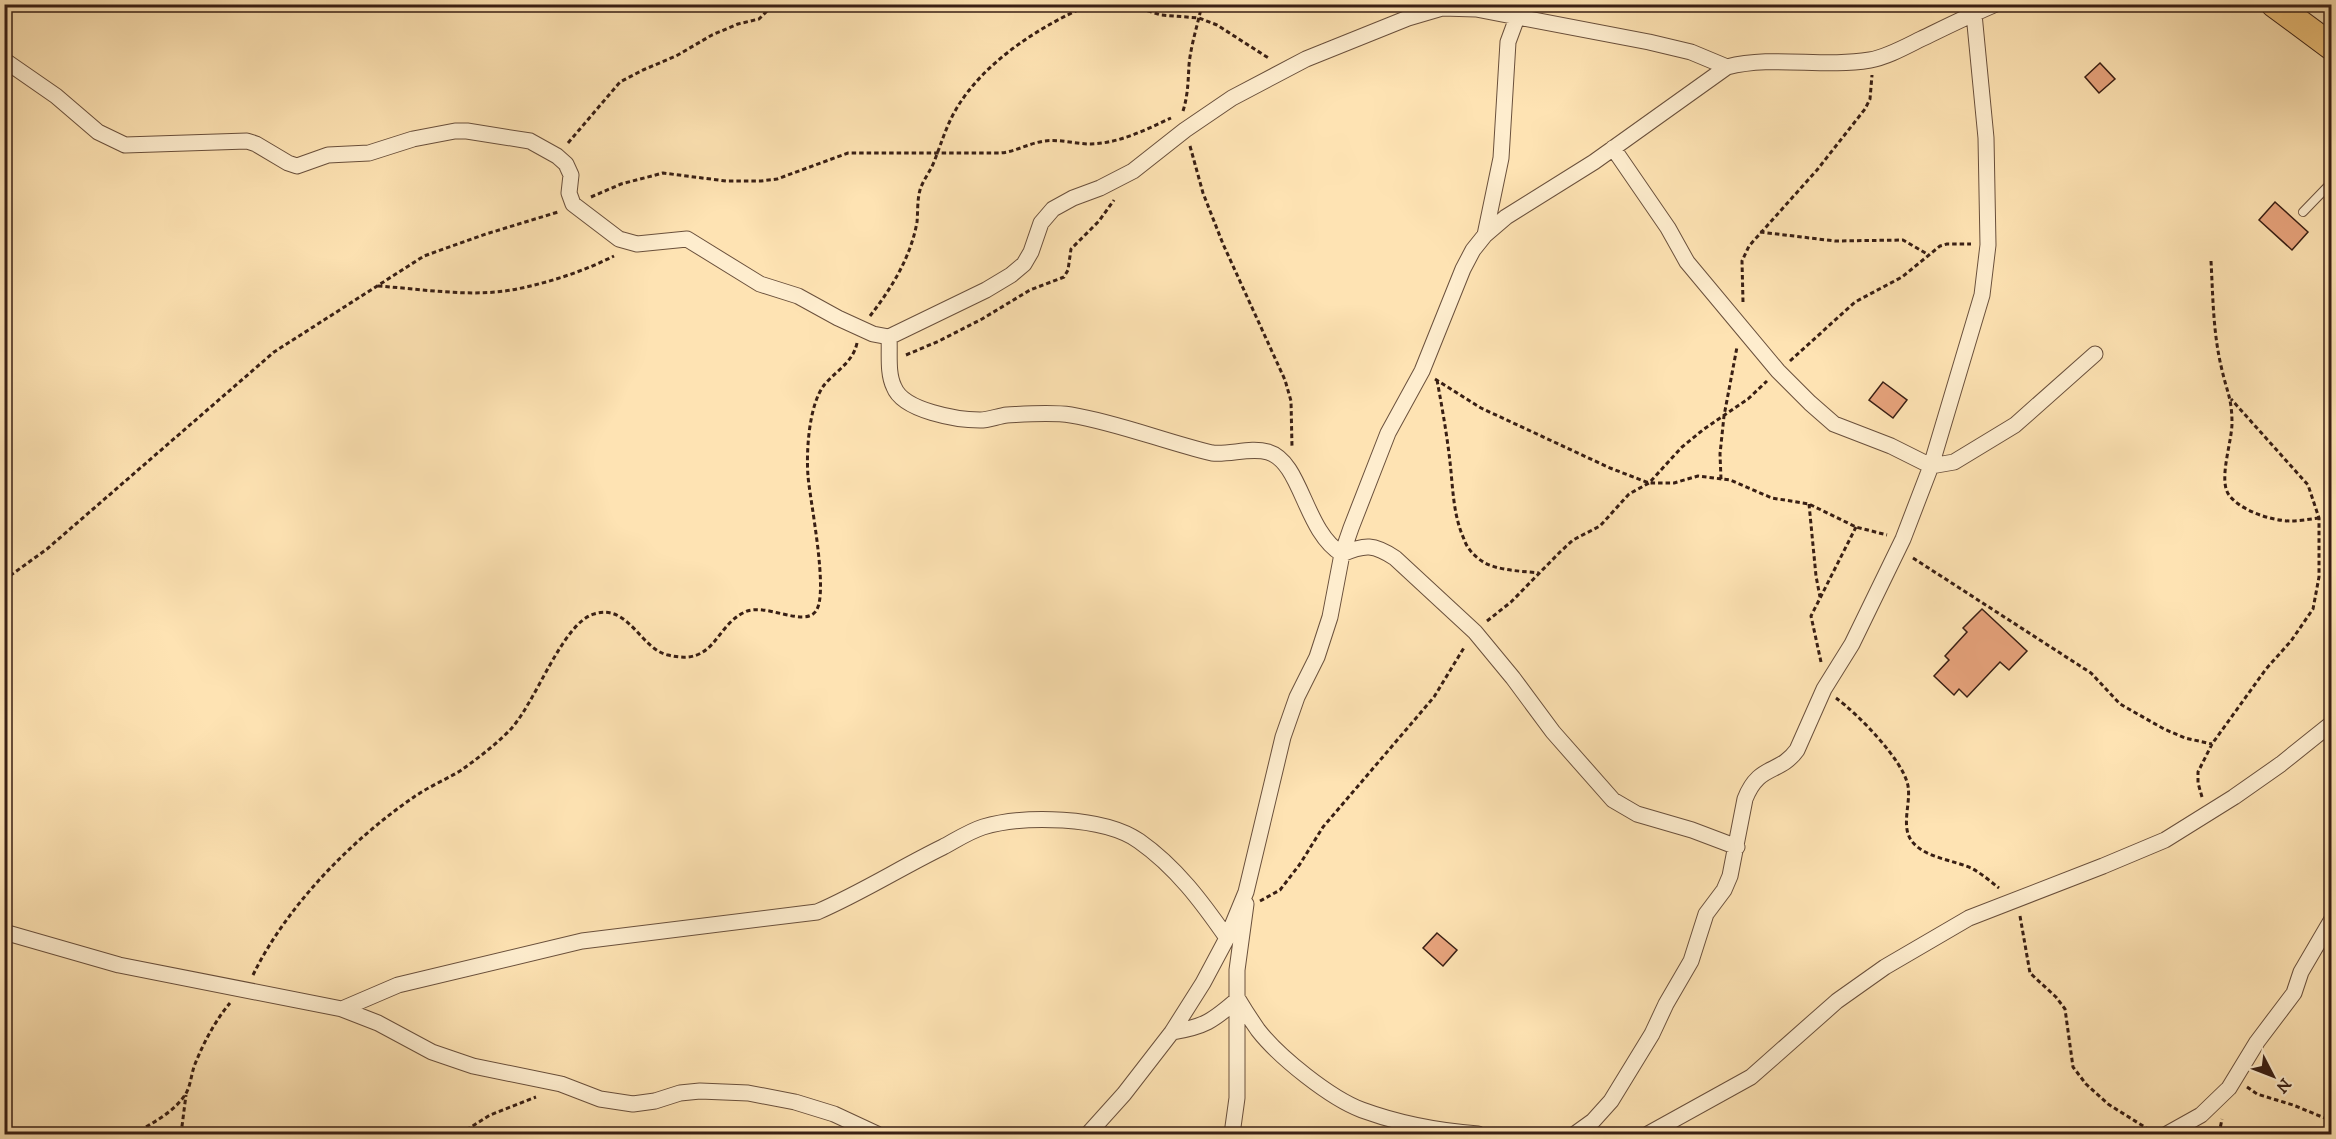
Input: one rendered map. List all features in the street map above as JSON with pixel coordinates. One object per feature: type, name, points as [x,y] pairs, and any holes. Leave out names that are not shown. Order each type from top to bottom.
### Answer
[{"type":"highway","points":[[2274,4],[2331,47]]},
{"type":"street","points":[[1088,1134],[1124,1095],[1172,1032],[1203,983],[1227,938],[1246,892],[1283,737],[1297,697],[1317,657],[1326,627],[1342,554],[1388,433],[1422,371],[1463,269],[1485,235],[1506,217],[1613,148],[1727,67],[1745,62],[1770,60],[1850,63],[1873,59],[1895,52],[1996,4]]},
{"type":"street","points":[[4,60],[56,96],[98,132],[108,139],[125,145],[247,141],[288,163],[297,165],[328,155],[369,153],[413,139],[462,130],[530,141],[557,156],[569,168],[571,175],[569,193],[577,207],[619,240],[637,244],[687,239],[760,284],[798,296],[838,318],[873,334],[889,338],[1011,275],[1024,264],[1031,252],[1041,223],[1053,209],[1132,171],[1185,130],[1232,98],[1369,32],[1442,8],[1519,11],[1691,52],[1727,67]]},
{"type":"street","points":[[1485,235],[1501,158],[1508,42],[1519,11]]},
{"type":"street","points":[[1575,1134],[1593,1121],[1611,1101],[1652,1034],[1666,1004],[1691,962],[1706,914],[1724,890],[1730,876],[1749,789],[1755,779],[1763,773],[1791,759],[1807,732],[1824,689],[1852,644],[1901,544],[1931,466],[1982,295],[1988,245],[1986,138],[1974,14]]},
{"type":"street","points":[[1613,148],[1668,228],[1686,262],[1778,371],[1834,424],[1891,446],[1931,466],[1954,462],[2015,425],[2094,354]]},
{"type":"street","points":[[889,338],[890,372],[894,388],[912,405],[964,419],[1068,415],[1212,453],[1259,451],[1270,453],[1280,459],[1292,472],[1316,527],[1326,541],[1342,554]]},
{"type":"street","points":[[1342,554],[1369,545],[1395,558],[1475,632],[1513,678],[1552,732],[1613,800],[1637,814],[1692,830],[1737,847]]},
{"type":"street","points":[[1648,1134],[1751,1077],[1837,1001],[1886,967],[1969,918],[2164,840],[2280,764],[2331,723]]},
{"type":"street","points":[[342,1009],[398,986],[582,941],[817,912],[843,901],[982,827],[1027,819],[1070,820],[1122,832],[1138,841],[1184,881],[1201,900],[1227,938]]},
{"type":"street","points":[[1232,1134],[1237,1098],[1237,970],[1246,910],[1246,892]]},
{"type":"street","points":[[2168,1134],[2201,1115],[2229,1088],[2257,1042],[2294,993],[2301,972],[2331,919]]},
{"type":"street","points":[[4,932],[119,965],[342,1009],[378,1023],[432,1053],[473,1066],[561,1084],[600,1099],[633,1104],[700,1090],[748,1093],[795,1102],[834,1114],[877,1134]]},
{"type":"street","points":[[1172,1032],[1196,1029],[1209,1023],[1238,999]]},
{"type":"street","points":[[1238,999],[1258,1030],[1277,1050],[1336,1096],[1361,1110],[1391,1119],[1454,1133],[1478,1134]]},
{"type":"lane","points":[[2303,213],[2331,182]]},
{"type":"path","points":[[557,156],[620,82],[676,56],[712,35],[738,24],[759,20],[774,4]]},
{"type":"path","points":[[181,1134],[194,1066],[215,1023],[245,990],[269,945],[301,900],[335,864],[395,810],[416,795],[459,771],[492,747],[519,721],[575,626],[592,614],[608,612],[623,618],[658,651],[666,655],[681,657],[696,655],[708,649],[735,618],[746,611],[765,610],[802,618],[813,615],[818,609],[820,598],[817,547],[808,475],[813,409],[825,384],[850,360],[856,350],[861,328],[888,294],[902,268],[915,231],[920,188],[957,108],[990,68],[1011,51],[1036,34],[1091,4]]},
{"type":"path","points":[[1126,4],[1161,15],[1199,18],[1235,36],[1286,70]]},
{"type":"path","points":[[1191,109],[1183,112],[1189,93],[1189,64],[1202,4]]},
{"type":"path","points":[[1721,479],[1720,454],[1724,416],[1743,305],[1742,261],[1749,246],[1760,232],[1818,170],[1865,109],[1870,99],[1873,59]]},
{"type":"path","points":[[4,580],[47,549],[274,351],[424,256],[486,234],[577,207],[591,197],[621,184],[663,173],[726,181],[762,181],[777,179],[848,153],[1011,152],[1046,141],[1107,143],[1147,130],[1173,117]]},
{"type":"path","points":[[1185,130],[1203,193],[1223,244],[1285,380],[1293,420],[1292,472]]},
{"type":"path","points":[[1760,232],[1835,241],[1903,240],[1929,255]]},
{"type":"path","points":[[376,285],[480,292],[516,289],[587,270],[637,244]]},
{"type":"path","points":[[1246,910],[1280,890],[1300,864],[1323,827],[1434,697],[1475,632],[1511,602],[1574,540],[1600,526],[1629,494],[1648,483],[1682,447],[1748,399],[1855,302],[1902,277],[1947,244],[1988,245]]},
{"type":"path","points":[[2211,261],[2222,370],[2232,399],[2232,427],[2224,487],[2229,496],[2241,505],[2271,518],[2291,521],[2319,518]]},
{"type":"path","points":[[1422,371],[1481,408],[1610,468],[1648,483],[1674,483],[1698,476],[1730,480],[1772,498],[1809,504],[1856,527],[1901,544],[1933,569],[2091,673],[2120,704],[2164,729],[2185,738],[2212,744]]},
{"type":"path","points":[[1437,380],[1455,505],[1465,543],[1474,555],[1486,563],[1508,570],[1539,573]]},
{"type":"path","points":[[2208,813],[2201,796],[2198,772],[2212,744],[2313,609],[2319,577],[2319,518],[2308,485],[2232,399]]},
{"type":"path","points":[[1809,504],[1816,576],[1821,599]]},
{"type":"path","points":[[1856,527],[1811,616],[1818,643],[1824,689],[1844,703],[1874,732],[1906,776],[1909,788],[1907,827],[1910,839],[1930,854],[1975,870],[2016,901],[2023,926],[2030,974],[2056,997],[2065,1009],[2073,1067],[2086,1084],[2108,1104],[2158,1134]]},
{"type":"path","points":[[2238,1076],[2257,1094],[2293,1105],[2331,1121]]},
{"type":"path","points":[[460,1134],[490,1115],[547,1093],[561,1084]]},
{"type":"path","points":[[133,1134],[174,1108],[187,1094]]},
{"type":"building","points":[[2100,63],[2115,79],[2099,93],[2085,77]]},
{"type":"building","points":[[2275,202],[2308,232],[2292,250],[2259,220]]},
{"type":"building","points":[[1883,382],[1907,400],[1893,418],[1869,400]]},
{"type":"building","points":[[1982,609],[2027,651],[2009,670],[2000,662],[1967,697],[1959,689],[1954,695],[1934,676],[1949,660],[1945,656],[1967,632],[1963,628]]},
{"type":"building","points":[[1437,933],[1457,950],[1443,966],[1423,948]]}]
